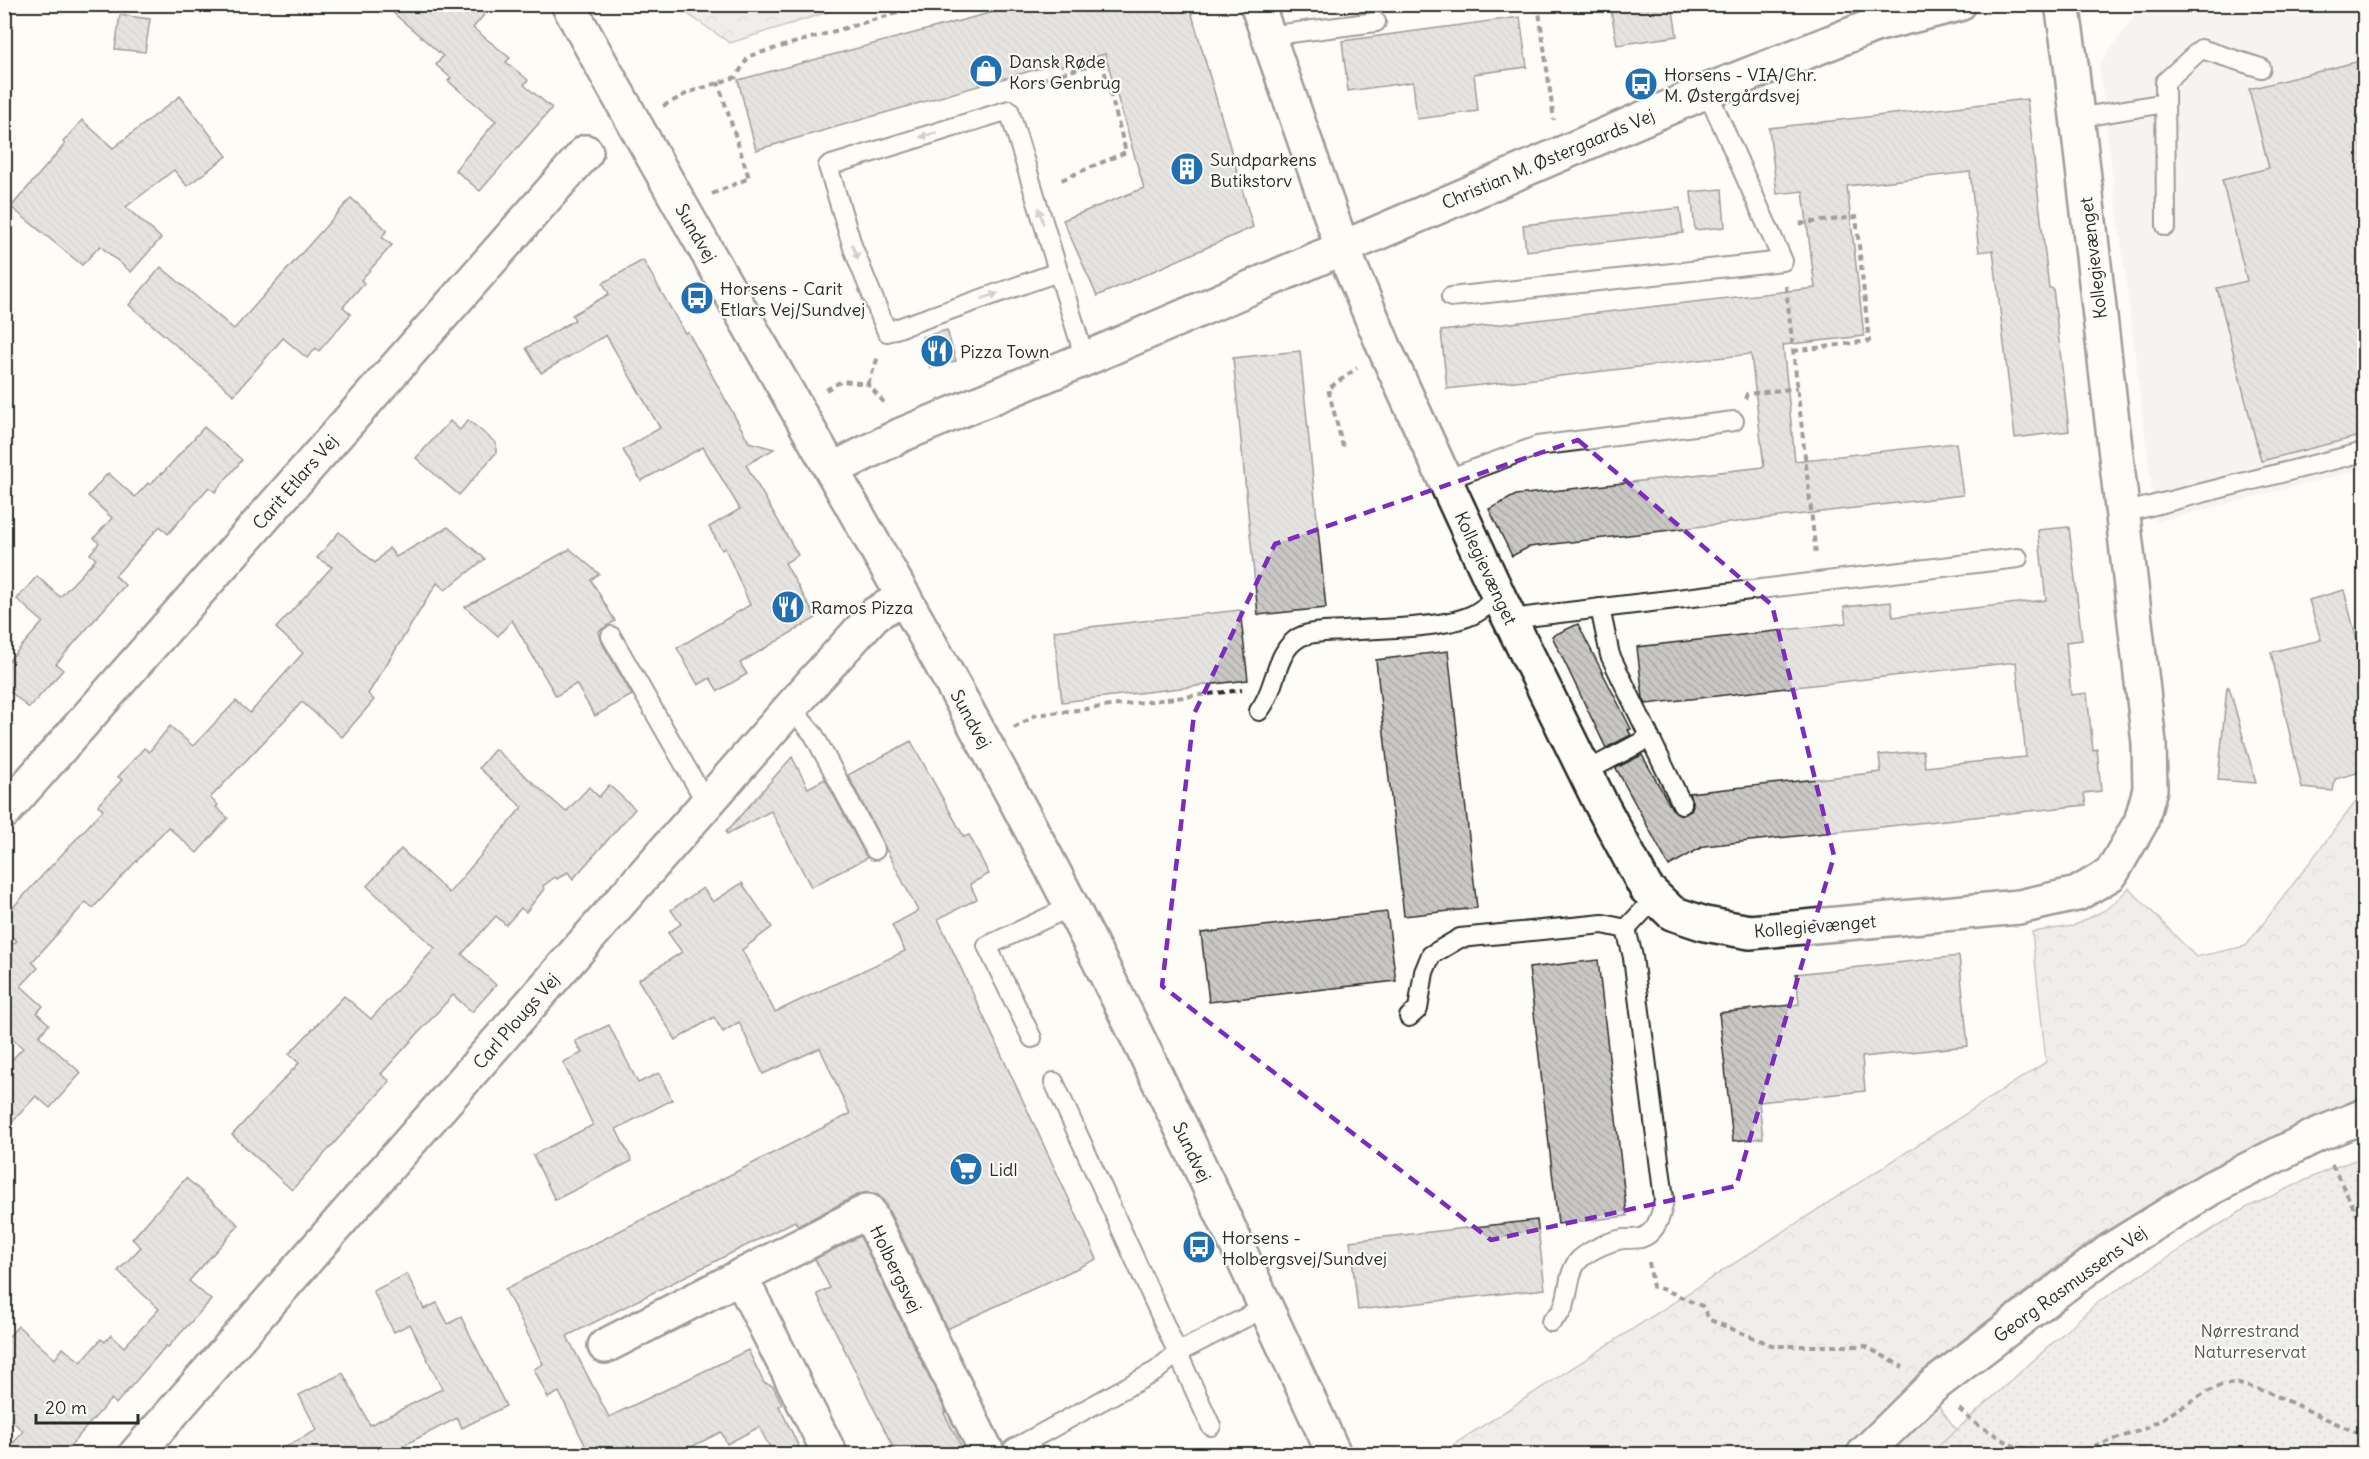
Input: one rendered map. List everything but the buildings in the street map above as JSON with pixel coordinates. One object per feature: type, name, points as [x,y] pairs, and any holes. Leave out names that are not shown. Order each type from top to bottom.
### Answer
[{"type":"street","points":[[1257,4],[1342,247]]},
{"type":"street","name":"Christian M. Østergaards Vej","points":[[832,470],[901,435],[1085,359],[1707,91],[1871,15],[1959,4]]},
{"type":"street","name":"Kollegievænget","points":[[1342,247],[1385,349],[1504,608],[1646,888],[1672,913],[1705,924],[1750,932],[2019,907],[2077,894],[2111,874],[2141,822],[2150,789],[2149,742],[2062,4]]},
{"type":"street","name":"Sundvej","points":[[573,6],[632,122],[904,597],[1072,906],[1117,994],[1334,1455]]},
{"type":"street","name":"Carit Etlars Vej","points":[[4,812],[586,152]]},
{"type":"street","name":"Carl Plougs Vej","points":[[136,1455],[875,614],[904,597]]},
{"type":"street","name":"Georg Rasmussens Vej","points":[[1864,1455],[1933,1386],[2111,1250],[2211,1188],[2317,1135],[2364,1116]]},
{"type":"street","name":"Holbergsvej","points":[[605,1346],[868,1211],[1001,1453]]},
{"type":"street","points":[[740,1276],[830,1455]]},
{"type":"lane","points":[[1267,36],[1376,22]]},
{"type":"lane","points":[[2166,226],[2165,82],[2201,49],[2261,68]]},
{"type":"lane","points":[[1451,297],[1783,261],[1707,91]]},
{"type":"lane","points":[[2077,118],[2165,103]]},
{"type":"lane","points":[[1058,272],[887,332],[853,248],[828,166],[1009,110],[1085,359]]},
{"type":"lane","points":[[1445,480],[1537,446],[1734,421]]},
{"type":"lane","points":[[2123,513],[2364,452]]},
{"type":"lane","points":[[1259,711],[1268,700],[1282,655],[1300,638],[1322,633],[1451,621],[1475,613],[1504,608],[1600,608],[2018,558]]},
{"type":"lane","points":[[1600,608],[1610,655],[1682,804]]},
{"type":"lane","points":[[611,636],[707,804]]},
{"type":"lane","points":[[791,708],[814,735],[875,850]]},
{"type":"lane","points":[[1586,772],[1649,738]]},
{"type":"lane","points":[[1626,929],[1656,897]]},
{"type":"lane","points":[[1032,1038],[987,946],[1072,906]]},
{"type":"lane","points":[[1410,1017],[1418,1010],[1424,972],[1431,954],[1460,938],[1603,924],[1626,929]]},
{"type":"lane","points":[[1551,1322],[1561,1312],[1567,1297],[1570,1277],[1579,1260],[1600,1247],[1620,1239],[1644,1237],[1654,1228],[1661,1216],[1664,1199],[1633,957],[1626,929]]},
{"type":"lane","points":[[1054,1082],[1211,1426]]},
{"type":"lane","name":"Holbergsvej","points":[[1001,1453],[1156,1371],[1177,1353],[1266,1307]]},
{"type":"path","points":[[632,122],[690,92],[736,77],[748,56],[928,4]]},
{"type":"path","points":[[1538,4],[1553,119],[1566,151]]},
{"type":"path","points":[[1009,110],[1002,91],[1102,62],[1126,152],[1034,192]]},
{"type":"path","points":[[682,208],[749,178],[718,82]]},
{"type":"path","points":[[1768,227],[1856,217],[1869,341],[1794,351]]},
{"type":"path","points":[[1783,261],[1819,582]]},
{"type":"path","points":[[1343,447],[1328,389],[1385,349]]},
{"type":"path","points":[[796,406],[842,381],[868,384],[885,402],[901,435]]},
{"type":"path","points":[[1734,421],[1747,394],[1797,388]]},
{"type":"path","points":[[985,744],[1036,716],[1272,686]]},
{"type":"path","points":[[2317,1135],[2364,1228]]},
{"type":"path","points":[[1644,1237],[1653,1287],[1667,1290],[1702,1306],[1710,1320],[1774,1346],[1865,1346],[1933,1386],[1973,1422],[2014,1446],[2048,1455]]},
{"type":"path","points":[[2053,1455],[2090,1448],[2147,1428],[2205,1393],[2220,1386],[2235,1383],[2268,1392],[2364,1436]]},
{"type":"highlighted area","points":[[1578,440],[1772,605],[1834,856],[1736,1186],[1491,1240],[1162,986],[1194,714],[1275,544]]},
{"type":"shaded area","points":[[2142,5],[2364,5],[2364,469],[2156,522],[2099,65]]},
{"type":"green space","points":[[675,4],[850,5],[730,43]]},
{"type":"green space","points":[[2364,791],[2364,1095],[2198,1175],[2093,1239],[1916,1376],[1955,1428],[2001,1454],[1439,1454],[2046,1062],[2032,932],[2073,926],[2109,908],[2129,888],[2196,957],[2246,946]]},
{"type":"green space","name":"Nørrestrand Naturreservat","points":[[2364,1157],[2364,1454],[1930,1454],[2098,1302],[2246,1208],[2330,1169]]},
{"type":"place","name":"Dansk Røde Kors Genbrug","points":[[986,71]]},
{"type":"place","name":"Horsens - VIA/Chr. M. Østergårdsvej","points":[[1641,84]]},
{"type":"place","name":"Sundparkens Butikstorv","points":[[1187,169]]},
{"type":"place","name":"Horsens - Carit Etlars Vej/Sundvej","points":[[697,298]]},
{"type":"place","name":"Pizza Town","points":[[937,351]]},
{"type":"place","name":"Ramos Pizza","points":[[788,607]]},
{"type":"place","name":"Lidl","points":[[966,1169]]},
{"type":"place","name":"Horsens - Holbergsvej/Sundvej","points":[[1199,1247]]}]
